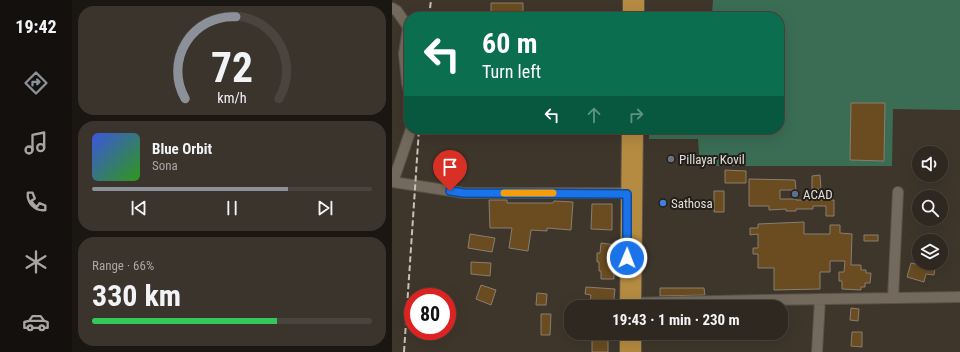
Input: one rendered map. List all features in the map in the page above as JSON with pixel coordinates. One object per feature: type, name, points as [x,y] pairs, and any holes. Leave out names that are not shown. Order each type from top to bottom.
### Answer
[{"type":"highway","points":[[629,0],[629,12]]},
{"type":"highway","points":[[638,0],[638,12]]},
{"type":"highway","points":[[628,134],[627,194],[630,300]]},
{"type":"highway","points":[[630,300],[636,134]]},
{"type":"highway","points":[[626,340],[626,352]]},
{"type":"highway","points":[[635,340],[635,352]]},
{"type":"street","points":[[392,8],[397,11],[404,21]]},
{"type":"street","points":[[409,134],[392,186],[464,193],[627,194]]},
{"type":"street","points":[[893,298],[898,192]]},
{"type":"street","points":[[788,300],[960,297]]},
{"type":"street","points":[[817,352],[820,299]]},
{"type":"green space","points":[[713,0],[960,0],[960,110],[893,109],[892,166],[700,166],[698,139],[649,139],[649,134],[784,134],[784,12],[712,12]]},
{"type":"building","points":[[491,3],[523,3],[523,12],[491,12]]},
{"type":"building","points":[[851,103],[885,103],[884,161],[850,160]]},
{"type":"building","points":[[725,170],[746,171],[746,183],[725,183]]},
{"type":"building","points":[[820,175],[821,189],[812,189],[812,176]]},
{"type":"building","points":[[749,179],[795,180],[796,190],[780,190],[780,199],[834,200],[834,216],[826,216],[826,206],[813,206],[813,209],[796,209],[796,211],[786,211],[786,209],[769,210],[769,206],[749,206]]},
{"type":"building","points":[[714,191],[724,191],[724,212],[714,212]]},
{"type":"building","points":[[489,200],[507,200],[507,203],[553,203],[554,201],[573,202],[571,230],[547,228],[547,231],[531,230],[528,251],[509,248],[512,228],[490,228]]},
{"type":"building","points":[[592,204],[612,204],[612,230],[591,229]]},
{"type":"building","points":[[804,222],[804,234],[830,234],[830,225],[840,225],[840,233],[852,234],[851,265],[861,265],[861,270],[866,270],[866,273],[871,273],[870,283],[865,283],[865,287],[861,287],[861,290],[842,289],[842,281],[839,281],[839,272],[844,272],[845,261],[830,261],[830,272],[820,272],[820,289],[774,290],[774,268],[758,268],[758,254],[753,254],[753,248],[758,248],[758,234],[750,235],[750,228],[758,228],[758,224]]},
{"type":"building","points":[[470,234],[495,238],[492,252],[468,248]]},
{"type":"building","points":[[864,235],[878,235],[878,241],[864,241]]},
{"type":"building","points":[[601,243],[616,245],[615,251],[609,250],[609,265],[617,266],[617,271],[614,271],[614,279],[601,279],[599,262],[597,262],[597,253],[600,253]]},
{"type":"building","points":[[471,262],[491,263],[490,276],[471,274]]},
{"type":"building","points":[[911,263],[912,270],[935,270],[934,275],[926,274],[924,282],[907,277]]},
{"type":"building","points":[[481,285],[496,290],[491,305],[476,299]]},
{"type":"building","points":[[586,287],[615,289],[614,300],[590,300],[591,295],[585,294]]},
{"type":"building","points":[[660,288],[704,288],[705,295],[660,296]]},
{"type":"building","points":[[537,293],[547,294],[546,305],[536,305]]},
{"type":"building","points":[[851,308],[859,309],[858,321],[850,320]]},
{"type":"building","points":[[541,314],[551,314],[550,335],[541,335]]},
{"type":"building","points":[[852,332],[862,332],[862,347],[851,346]]},
{"type":"building","points":[[592,340],[608,340],[608,352],[592,352]]},
{"type":"railway","points":[[430,12],[431,0]]},
{"type":"railway","points":[[404,352],[419,134]]},
{"type":"slow traffic","points":[[504,193],[553,193]]},
{"type":"place","name":"Pillayar Kovil","points":[[671,159]]},
{"type":"place","name":"ACAD","points":[[795,194]]},
{"type":"place","name":"Sathosa","points":[[663,203]]},
{"type":"route","points":[[450,191],[464,193],[627,194],[627,258]]}]
